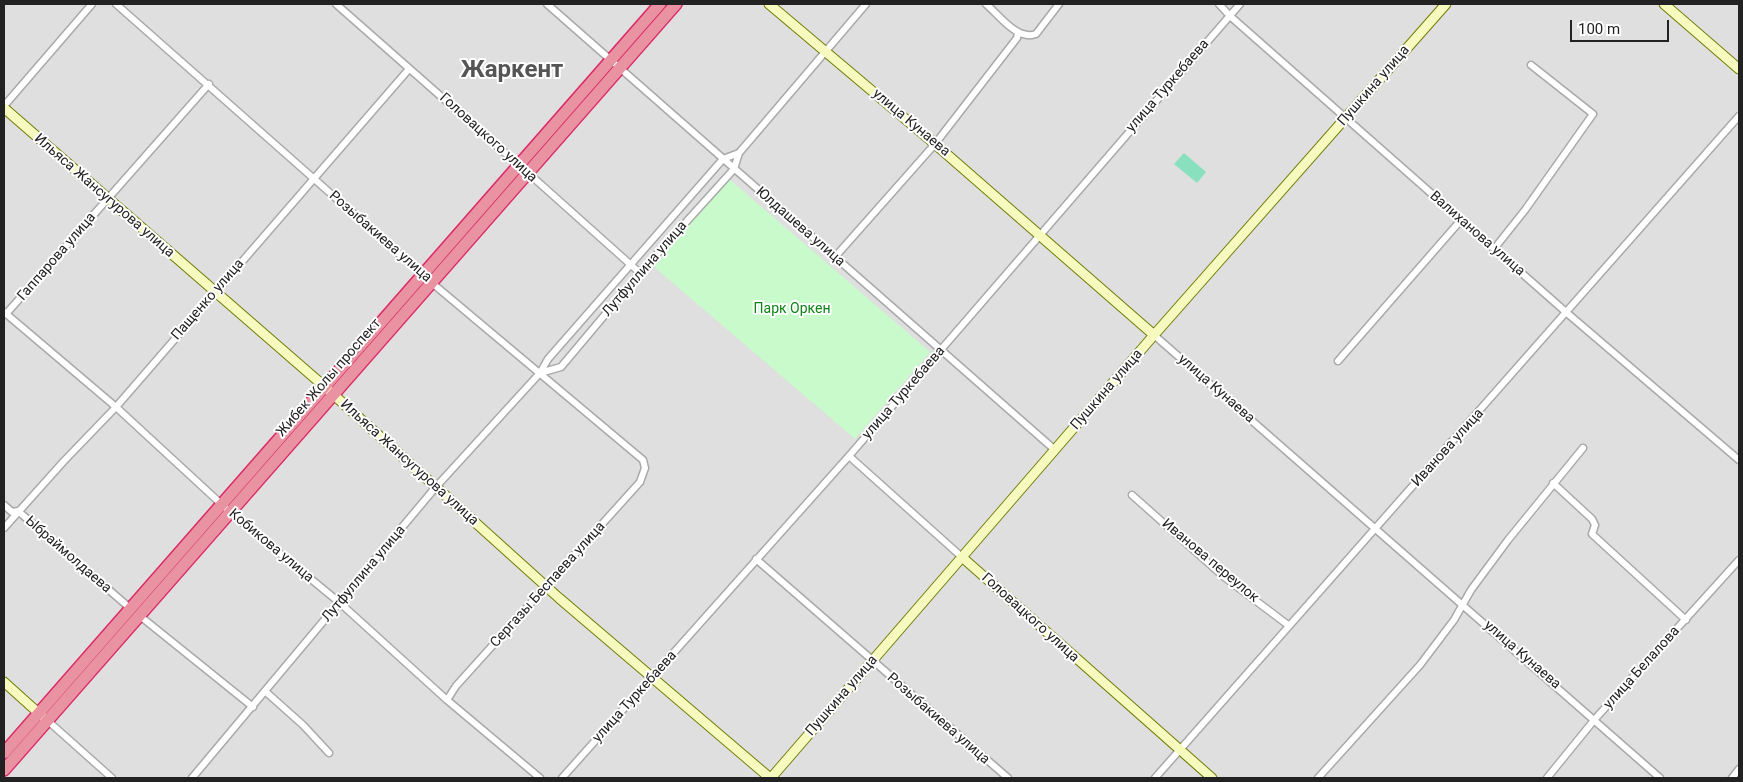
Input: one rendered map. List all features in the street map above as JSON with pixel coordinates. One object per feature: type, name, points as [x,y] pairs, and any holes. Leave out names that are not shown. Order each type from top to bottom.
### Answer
[{"type":"highway","name":"Жибек Жолы проспект","points":[[4,770],[43,717],[227,509],[329,391],[423,275],[660,4]]},
{"type":"highway","name":"Жибек Жолы проспект","points":[[329,391],[432,283],[676,4]]},
{"type":"highway","name":"Жибек Жолы проспект","points":[[4,753],[43,717]]},
{"type":"main road","name":"улица Кунаева","points":[[769,4],[936,144],[1154,335]]},
{"type":"main road","name":"Пушкина улица","points":[[770,778],[963,558],[1154,335],[1446,4]]},
{"type":"main road","points":[[1664,4],[1739,69]]},
{"type":"main road","name":"Ильяса Жансугурова улица","points":[[4,107],[107,200],[329,391],[547,587],[770,778]]},
{"type":"main road","name":"Головацкого улица","points":[[963,558],[1212,778]]},
{"type":"main road","points":[[4,682],[43,717]]},
{"type":"street","points":[[4,107],[92,4]]},
{"type":"street","name":"Розыбакиева улица","points":[[116,4],[209,84],[432,283],[643,460],[645,468]]},
{"type":"street","name":"Головацкого улица","points":[[336,4],[640,272]]},
{"type":"street","name":"Юлдашева улица","points":[[547,4],[1055,450]]},
{"type":"street","name":"Лутфуллина улица","points":[[540,373],[561,367],[640,272],[734,169],[739,153],[866,4]]},
{"type":"street","points":[[986,4],[1019,35],[1036,34],[1060,4]]},
{"type":"street","name":"Валиханова улица","points":[[1219,4],[1230,16],[1567,314],[1739,460]]},
{"type":"street","name":"улица Туркебаева","points":[[562,778],[849,456],[1038,235],[1240,4]]},
{"type":"street","points":[[835,257],[936,144],[1019,35]]},
{"type":"street","points":[[1494,249],[1525,210],[1593,114],[1531,65]]},
{"type":"street","name":"Пащенко улица","points":[[4,528],[116,407],[409,69]]},
{"type":"street","name":"Гаппарова улица","points":[[5,313],[209,84]]},
{"type":"street","name":"Иванова улица","points":[[1155,778],[1288,625],[1567,314],[1651,214],[1739,116]]},
{"type":"street","name":"Лутфуллина улица","points":[[192,778],[435,488],[540,373],[548,359],[630,264],[723,159],[739,153]]},
{"type":"street","points":[[1338,361],[1461,220]]},
{"type":"street","name":"Кобикова улица","points":[[5,313],[116,407],[227,509],[340,603],[447,700],[540,778]]},
{"type":"street","name":"улица Кунаева","points":[[1154,335],[1595,719],[1660,778]]},
{"type":"street","points":[[1318,778],[1420,665],[1454,620],[1508,540],[1583,448]]},
{"type":"street","name":"Головацкого улица","points":[[849,456],[963,558]]},
{"type":"street","name":"Сергазы Беспаева улица","points":[[447,700],[456,686],[640,482],[645,468]]},
{"type":"street","points":[[1553,483],[1592,519],[1595,525],[1592,534],[1686,620]]},
{"type":"street","name":"Иванова переулок","points":[[1132,495],[1223,576],[1288,625]]},
{"type":"street","name":"Ыбраймолдаева","points":[[4,505],[12,512],[18,511],[135,612],[253,707]]},
{"type":"street","name":"Розыбакиева улица","points":[[756,559],[872,662],[1008,778]]},
{"type":"street","name":"улица Белалова","points":[[1547,778],[1595,719],[1739,560]]},
{"type":"street","points":[[266,692],[329,753]]},
{"type":"street","points":[[43,717],[112,778]]},
{"type":"street","points":[[1732,778],[1739,769]]},
{"type":"shaded area","name":"Жаркент","points":[[4,4],[1739,4],[1739,778],[4,778]]},
{"type":"green space","points":[[1184,153],[1206,172],[1197,183],[1174,164]]},
{"type":"green space","name":"Парк Оркен","points":[[728,178],[930,352],[855,439],[653,266]]},
{"type":"district","name":"Жаркент","points":[[512,71]]}]
